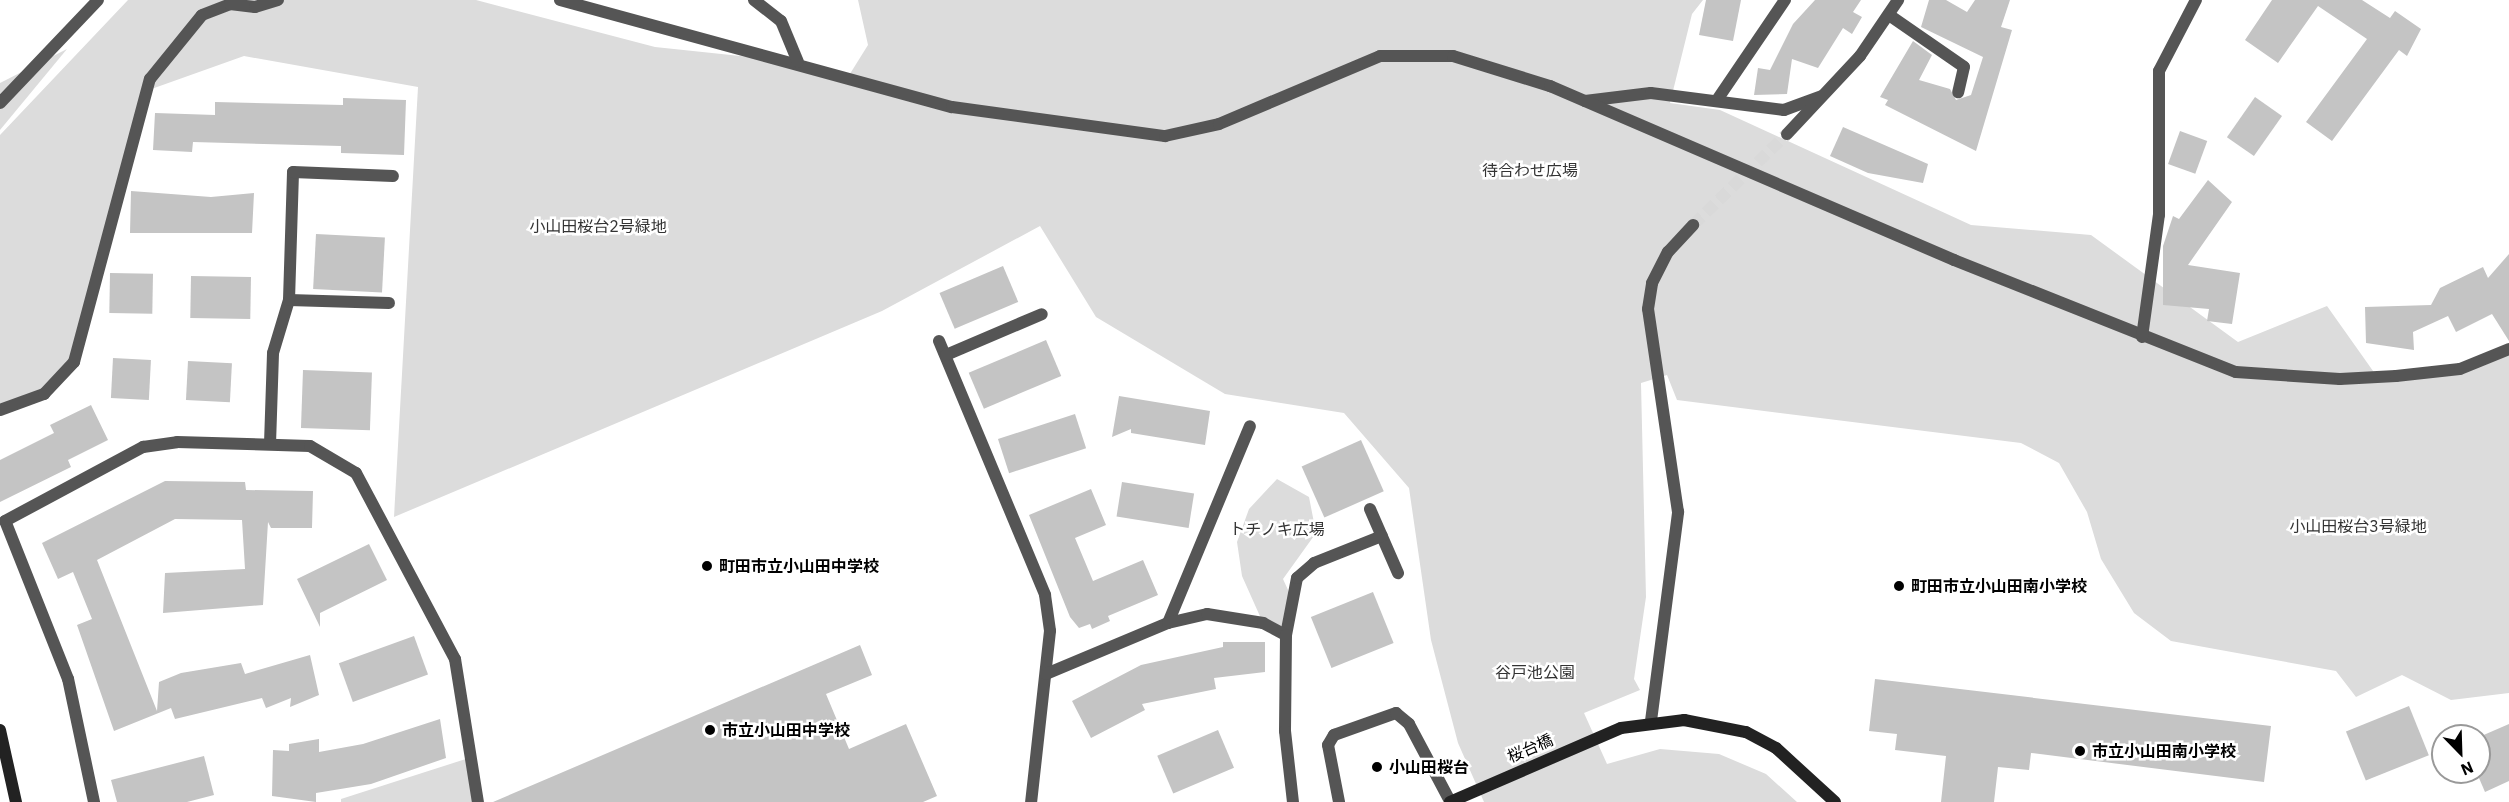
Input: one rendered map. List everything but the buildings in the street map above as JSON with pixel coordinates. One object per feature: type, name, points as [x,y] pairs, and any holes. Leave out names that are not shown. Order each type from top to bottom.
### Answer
[{"type":"street","points":[[0,103],[98,0]]},
{"type":"street","points":[[0,410],[44,394],[74,362],[150,79],[202,15],[230,4],[255,7],[278,0]]},
{"type":"street","points":[[560,0],[798,62],[952,107],[1165,136],[1219,124],[1297,87],[1397,53],[1453,56],[1585,100],[2142,337],[2236,372],[2320,379],[2460,369],[2509,349]]},
{"type":"street","points":[[754,0],[781,21],[798,62]]},
{"type":"street","points":[[1717,100],[1785,0]]},
{"type":"street","points":[[1787,134],[1826,95],[1889,15],[1898,0]]},
{"type":"street","points":[[2142,337],[2159,215],[2159,71],[2196,0]]},
{"type":"street","points":[[1889,15],[1964,66],[1958,92]]},
{"type":"street","points":[[1585,100],[1651,93],[1784,110],[1826,95]]},
{"type":"street","points":[[270,444],[273,353],[289,300],[293,172],[393,176]]},
{"type":"street","points":[[1651,721],[1678,512],[1648,309],[1652,283],[1668,252],[1694,225]]},
{"type":"street","points":[[289,300],[389,303]]},
{"type":"street","points":[[946,355],[1042,314]]},
{"type":"street","points":[[939,340],[1045,595],[1050,631],[1031,802]]},
{"type":"street","points":[[1168,623],[1250,426]]},
{"type":"street","points":[[94,802],[68,679],[5,521],[143,447],[170,442],[270,444],[323,451],[364,484],[455,659],[478,802]]},
{"type":"street","points":[[1370,509],[1398,573]]},
{"type":"street","points":[[1293,802],[1285,731],[1286,635],[1297,578],[1314,563],[1382,536]]},
{"type":"street","points":[[1046,674],[1168,623],[1208,614],[1263,623],[1286,635]]},
{"type":"street","points":[[1339,802],[1328,745],[1334,735],[1396,713],[1409,724],[1450,802]]},
{"type":"street","name":"桜台橋","points":[[1450,802],[1595,738],[1651,721],[1684,720],[1746,732],[1805,769],[1835,802]]},
{"type":"street","points":[[0,730],[16,802]]},
{"type":"green space","points":[[128,0],[476,0],[655,47],[798,62],[848,77],[868,45],[858,0],[1703,0],[1692,14],[1670,103],[1720,110],[1971,225],[2091,235],[2238,342],[2327,306],[2378,378],[2441,371],[2509,349],[2509,693],[2451,700],[2402,675],[2356,697],[2336,671],[2171,641],[2134,613],[2101,559],[2087,512],[2059,463],[2021,443],[1677,400],[1667,375],[1641,383],[1646,597],[1634,679],[1640,690],[1584,713],[1607,764],[1660,749],[1719,754],[1766,774],[1797,802],[1484,802],[1458,743],[1431,640],[1409,488],[1344,413],[1225,394],[1096,317],[1040,226],[882,311],[394,517],[418,87],[244,56],[143,92],[82,332],[57,384],[0,410],[0,135]]},
{"type":"green space","points":[[67,49],[0,130],[0,83]]},
{"type":"green space","name":"トチノキ広場","points":[[1277,479],[1309,497],[1316,533],[1283,579],[1294,603],[1286,635],[1263,623],[1242,576],[1237,542],[1249,509]]},
{"type":"green space","points":[[472,757],[478,802],[341,802],[341,799]]},
{"type":"tunnel","points":[[1693,225],[1787,134]]},
{"type":"place","name":"町田市立小山田中学校","points":[[707,566]]},
{"type":"place","name":"町田市立小山田南小学校","points":[[1899,586]]},
{"type":"place","name":"市立小山田中学校","points":[[710,730]]},
{"type":"place","name":"市立小山田南小学校","points":[[2080,751]]},
{"type":"place","name":"小山田桜台","points":[[1377,767]]},
{"type":"park label","name":"待合わせ広場","points":[[1530,170]]},
{"type":"park label","name":"小山田桜台2号緑地","points":[[598,226]]},
{"type":"park label","name":"小山田桜台3号緑地","points":[[2358,526]]},
{"type":"park label","name":"谷戸池公園","points":[[1535,672]]}]
